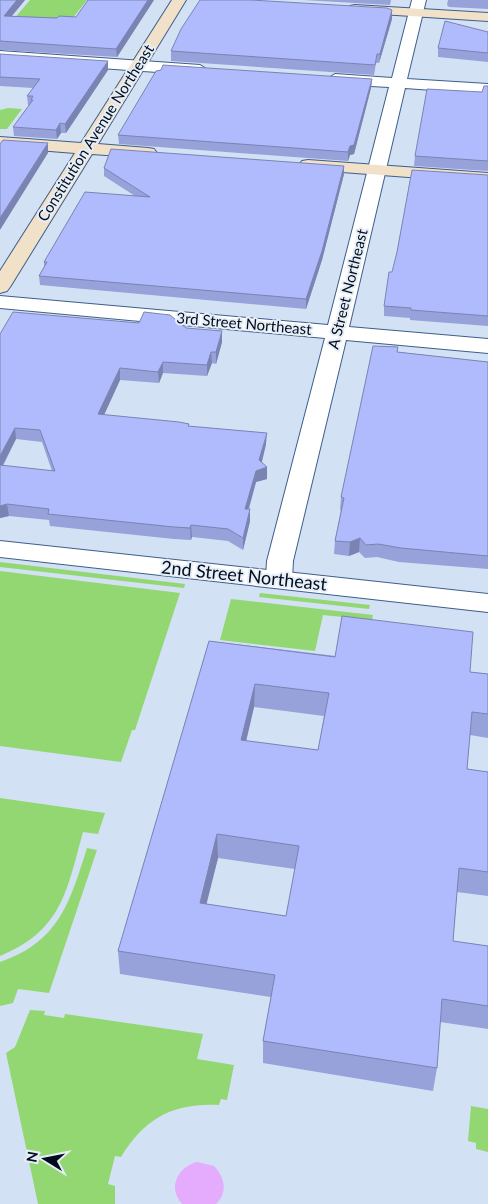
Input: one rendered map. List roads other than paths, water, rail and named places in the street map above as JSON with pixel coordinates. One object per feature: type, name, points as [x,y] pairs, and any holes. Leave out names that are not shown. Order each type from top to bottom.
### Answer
[{"type":"main road","name":"Constitution Avenue Northeast","points":[[0,287],[6,272],[179,0]]},
{"type":"main road","points":[[344,8],[418,6],[488,17]]},
{"type":"main road","points":[[0,142],[160,154]]},
{"type":"main road","points":[[290,164],[488,178]]},
{"type":"street","name":"A Street Northeast","points":[[279,579],[280,561],[418,6]]},
{"type":"street","points":[[0,56],[216,71]]},
{"type":"street","points":[[324,78],[488,89]]},
{"type":"street","name":"3rd Street Northeast","points":[[0,302],[488,346]]},
{"type":"street","name":"2nd Street Northeast","points":[[0,549],[488,603]]}]
